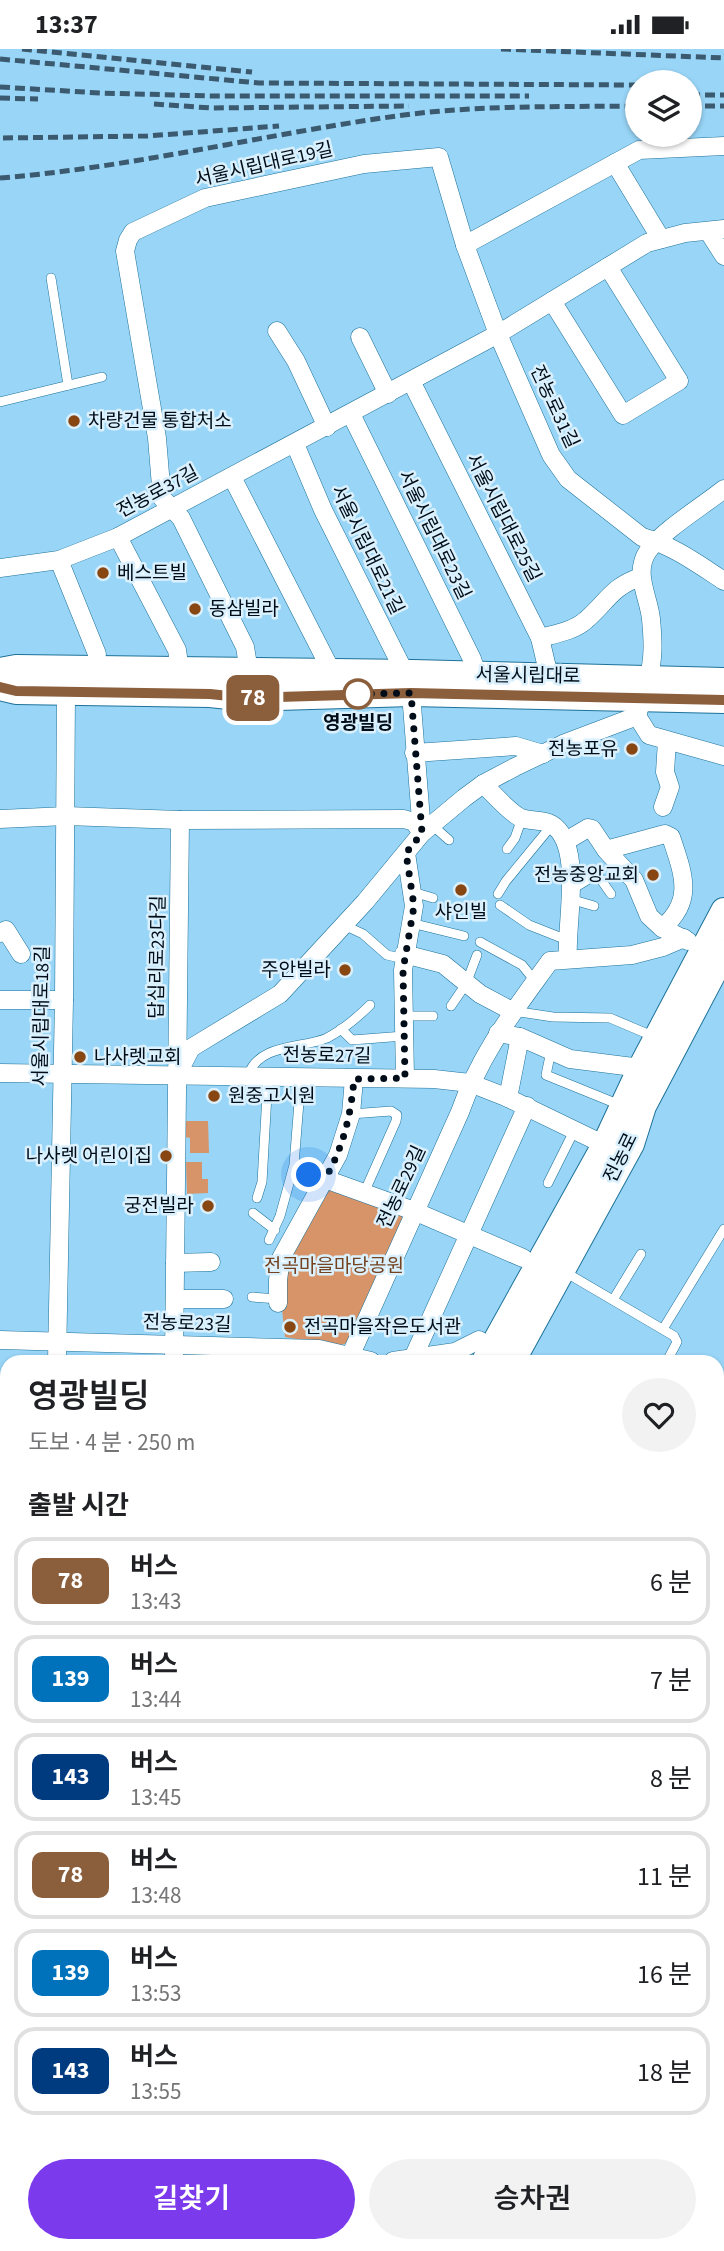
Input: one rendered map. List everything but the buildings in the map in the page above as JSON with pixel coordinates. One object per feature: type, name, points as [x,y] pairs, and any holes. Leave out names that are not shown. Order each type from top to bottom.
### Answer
[{"type":"main road","name":"서울시립대로","points":[[0,671],[16,668],[332,672],[419,690],[477,675],[549,676],[642,698],[724,681]]},
{"type":"main road","name":"서울시립대로","points":[[0,687],[16,691],[210,694],[248,698],[419,690],[724,700]]},
{"type":"main road","name":"전농로","points":[[514,1355],[542,1263],[724,911]]},
{"type":"main road","name":"전농로","points":[[482,1351],[542,1263],[631,1144],[643,1106],[717,982],[704,947]]},
{"type":"street","points":[[465,245],[639,150],[724,146]]},
{"type":"street","name":"서울시립대로19길","points":[[249,671],[245,647],[181,518],[162,498],[157,438],[125,251],[133,232],[205,198],[364,164],[439,157],[465,245],[498,334]]},
{"type":"street","points":[[615,163],[662,239]]},
{"type":"street","points":[[716,230],[724,256]]},
{"type":"street","name":"전농로37길","points":[[0,568],[59,560],[118,537],[498,334],[647,243],[685,233],[716,230]]},
{"type":"street","points":[[552,301],[623,415],[679,381],[608,267]]},
{"type":"street","points":[[277,331],[296,361],[327,426]]},
{"type":"street","name":"전농로31길","points":[[498,334],[551,455],[568,479],[642,537],[657,541],[684,555],[724,581]]},
{"type":"street","points":[[360,337],[388,394]]},
{"type":"street","name":"서울시립대로25길","points":[[411,381],[540,638],[549,676]]},
{"type":"street","name":"서울시립대로23길","points":[[351,414],[472,659],[477,675]]},
{"type":"street","name":"서울시립대로21길","points":[[295,444],[323,510],[419,690]]},
{"type":"street","points":[[232,477],[332,672]]},
{"type":"street","points":[[724,489],[657,541],[646,554],[641,577],[651,617],[653,662],[642,698],[649,735],[724,756]]},
{"type":"street","points":[[118,537],[177,650],[180,670]]},
{"type":"street","points":[[59,560],[97,654]]},
{"type":"street","points":[[540,638],[584,622],[623,583],[641,577]]},
{"type":"street","points":[[419,690],[414,753],[427,829]]},
{"type":"street","name":"서울시립대로18길","points":[[57,1355],[66,693]]},
{"type":"street","points":[[177,1075],[191,1048],[280,995],[427,829],[483,784],[543,754],[642,698]]},
{"type":"street","points":[[663,807],[670,787],[665,772],[667,741]]},
{"type":"street","points":[[414,753],[516,747],[543,754]]},
{"type":"street","points":[[483,784],[522,818],[552,825],[566,841],[571,895],[568,959]]},
{"type":"street","points":[[0,819],[66,816],[180,820],[404,819],[427,829]]},
{"type":"street","name":"답십리로23다길","points":[[174,1353],[180,820]]},
{"type":"street","points":[[566,841],[590,828],[634,880],[647,913],[662,928],[704,947]]},
{"type":"street","points":[[606,850],[665,834],[672,840],[684,886],[680,910],[662,928]]},
{"type":"street","points":[[405,1078],[404,956],[414,906],[406,853]]},
{"type":"street","points":[[0,933],[6,930],[21,954]]},
{"type":"street","name":"전농로29길","points":[[351,1355],[460,1112],[470,1083],[512,1011],[550,961],[632,955],[663,947],[704,947]]},
{"type":"street","points":[[404,956],[440,962],[480,994],[512,1011]]},
{"type":"street","points":[[0,1000],[64,1000]]},
{"type":"street","points":[[498,1033],[520,1037],[570,1059],[641,1068]]},
{"type":"street","points":[[508,1098],[520,1037]]},
{"type":"street","name":"전농로27길","points":[[0,1073],[405,1078],[470,1083],[527,1106],[605,1145]]},
{"type":"street","points":[[278,1301],[281,1258],[338,1155],[351,1114],[354,1079]]},
{"type":"street","points":[[415,1355],[527,1106]]},
{"type":"street","points":[[325,1179],[414,1211],[542,1263]]},
{"type":"street","points":[[175,1263],[211,1262]]},
{"type":"street","points":[[174,1299],[224,1299]]},
{"type":"street","name":"전농로23길","points":[[0,1340],[58,1340],[174,1353],[319,1349],[337,1355]]},
{"type":"street","name":"전농로","points":[[437,1355],[482,1351]]},
{"type":"lane","points":[[51,278],[68,385]]},
{"type":"lane","points":[[0,402],[102,377]]},
{"type":"lane","points":[[508,849],[522,818]]},
{"type":"lane","points":[[498,894],[552,825]]},
{"type":"lane","points":[[427,829],[449,840]]},
{"type":"lane","points":[[594,905],[571,895],[597,874],[611,894]]},
{"type":"lane","points":[[413,892],[433,898]]},
{"type":"lane","points":[[500,905],[530,925],[567,940]]},
{"type":"lane","points":[[411,923],[464,936]]},
{"type":"lane","points":[[344,925],[363,934],[387,955],[404,956]]},
{"type":"lane","points":[[480,942],[522,965],[535,981]]},
{"type":"lane","points":[[451,1006],[466,984],[477,955]]},
{"type":"lane","name":"전농로27길","points":[[247,1076],[251,1067],[267,1055],[297,1044],[320,1040],[341,1029],[370,1005]]},
{"type":"lane","points":[[512,1011],[553,1017],[610,1018],[657,1038]]},
{"type":"lane","points":[[403,1016],[433,1016]]},
{"type":"lane","points":[[341,1029],[352,1040],[404,1036]]},
{"type":"lane","name":"전농로","points":[[551,1049],[546,1075],[622,1106]]},
{"type":"lane","name":"전농로27길","points":[[257,1198],[262,1182],[268,1077]]},
{"type":"lane","points":[[269,1240],[275,1230],[293,1170],[301,1077]]},
{"type":"lane","points":[[351,1114],[391,1111],[397,1115],[364,1193]]},
{"type":"lane","points":[[548,1183],[575,1129]]},
{"type":"lane","points":[[293,1170],[325,1179]]},
{"type":"lane","points":[[253,1213],[275,1230]]},
{"type":"lane","points":[[663,1329],[723,1234]]},
{"type":"lane","points":[[613,1300],[641,1254]]},
{"type":"lane","points":[[542,1263],[674,1336],[677,1342],[670,1355]]},
{"type":"lane","points":[[251,1297],[278,1301]]},
{"type":"green space","points":[[185,1121],[208,1121],[209,1153],[190,1153],[190,1138],[185,1137]]},
{"type":"green space","points":[[186,1162],[202,1162],[202,1179],[208,1179],[208,1193],[187,1194]]},
{"type":"green space","name":"전곡마을마당공원","points":[[326,1183],[408,1212],[347,1343],[338,1346],[285,1337],[281,1300],[285,1257]]},
{"type":"railway","points":[[22,49],[252,72]]},
{"type":"railway","points":[[501,49],[724,58]]},
{"type":"railway","points":[[0,59],[259,83],[625,85]]},
{"type":"railway","points":[[0,87],[211,96],[529,96]]},
{"type":"railway","points":[[702,95],[724,95]]},
{"type":"railway","points":[[0,98],[38,99]]},
{"type":"railway","points":[[154,104],[211,108],[409,106]]},
{"type":"railway","points":[[0,178],[102,166],[404,115],[491,108],[625,106]]},
{"type":"railway","points":[[702,106],[724,106]]},
{"type":"railway","points":[[3,138],[147,136],[279,126]]},
{"type":"bus line","name":"78","points":[[0,687],[16,691],[210,694],[248,698],[411,693],[724,700]]},
{"type":"place","name":"차량건물 통합처소","points":[[74,421]]},
{"type":"place","name":"베스트빌","points":[[103,573]]},
{"type":"place","name":"동삼빌라","points":[[195,609]]},
{"type":"place","name":"영광빌딩","points":[[358,694]]},
{"type":"place","name":"전농포유","points":[[632,749]]},
{"type":"place","name":"전농중앙교회","points":[[653,875]]},
{"type":"place","name":"샤인빌","points":[[461,890]]},
{"type":"place","name":"주안빌라","points":[[345,970]]},
{"type":"place","name":"나사렛교회","points":[[80,1057]]},
{"type":"place","name":"원중고시원","points":[[214,1096]]},
{"type":"place","name":"나사렛 어린이집","points":[[166,1156]]},
{"type":"place","name":"궁전빌라","points":[[208,1206]]},
{"type":"place","name":"전곡마을작은도서관","points":[[290,1327]]},
{"type":"route","points":[[309,1175],[325,1179],[338,1155],[351,1114],[354,1079],[405,1078],[402,986],[404,954],[414,906],[406,853],[422,833],[411,693],[358,694]]}]
